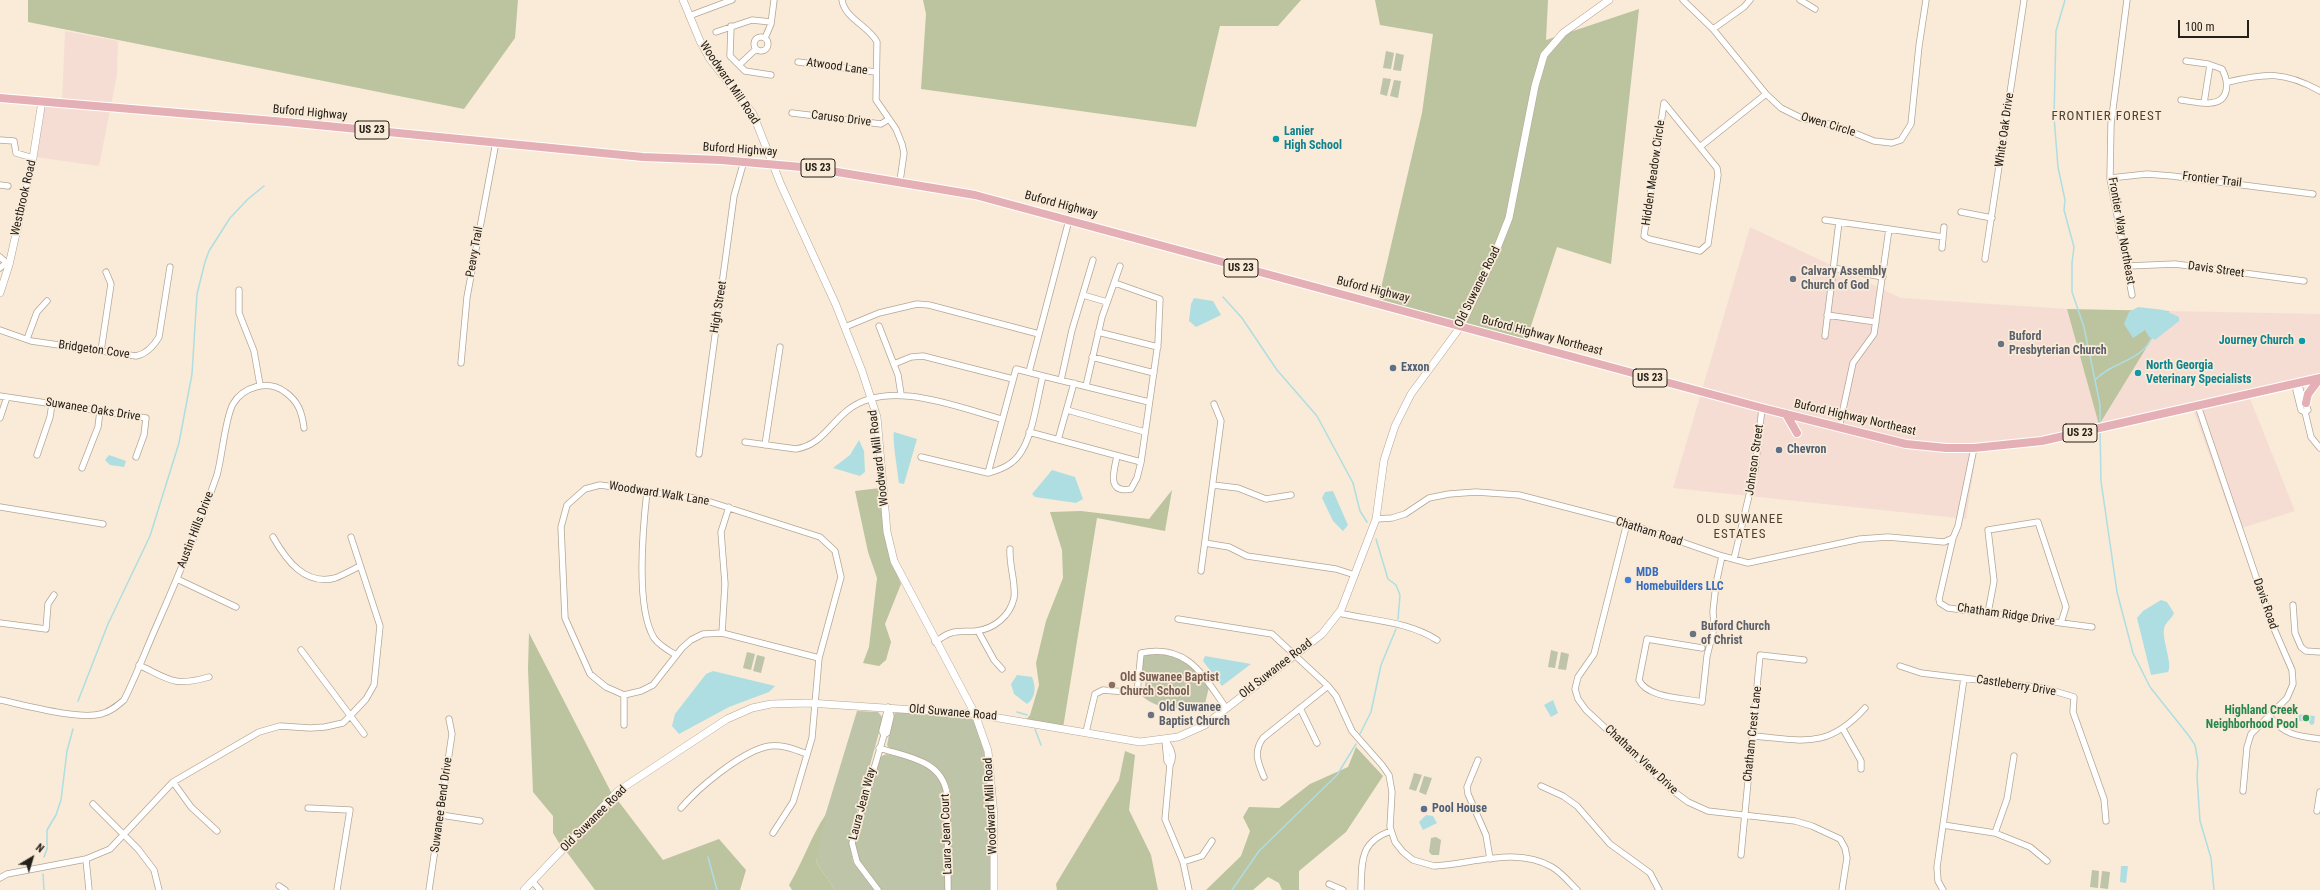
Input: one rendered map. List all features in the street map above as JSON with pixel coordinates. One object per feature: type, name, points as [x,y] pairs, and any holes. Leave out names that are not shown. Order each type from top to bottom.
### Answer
[{"type":"main road","name":"Buford Highway","points":[[0,98],[496,142],[643,157],[744,161],[814,168],[900,181],[975,195],[1461,326]]},
{"type":"main road","name":"Buford Highway Northeast","points":[[1461,326],[1762,408],[1906,444],[1974,448],[2042,441],[2299,385],[2320,378]]},
{"type":"main road","points":[[2306,403],[2308,394],[2320,378]]},
{"type":"main road","points":[[1786,414],[1797,433]]},
{"type":"street","name":"Woodward Mill Road","points":[[683,0],[700,41],[710,60],[753,114],[772,164],[845,327],[871,398],[877,417],[890,548],[894,561],[935,642],[975,714],[984,736],[991,766],[994,835],[994,890]]},
{"type":"street","points":[[689,16],[732,0]]},
{"type":"street","points":[[765,38],[771,22],[774,0]]},
{"type":"street","points":[[842,0],[848,12],[873,34],[878,52],[876,100],[896,129],[904,153],[900,181]]},
{"type":"street","name":"Old Suwanee Road","points":[[524,890],[618,791],[727,719],[752,708],[771,704],[815,703],[888,707],[975,714],[1015,719],[1140,742],[1166,740],[1198,729],[1322,634],[1339,613],[1376,519],[1384,460],[1395,426],[1411,394],[1461,326],[1496,251],[1509,218],[1535,86],[1544,55],[1563,33],[1608,0]]},
{"type":"street","name":"Owen Circle","points":[[1683,0],[1713,29],[1766,94],[1781,108],[1801,118],[1837,126],[1874,141],[1892,144],[1901,140],[1911,124],[1919,46],[1926,0]]},
{"type":"street","points":[[1713,29],[1744,8],[1750,0]]},
{"type":"street","points":[[1800,0],[1815,9]]},
{"type":"street","name":"White Oak Drive","points":[[1986,259],[2024,0]]},
{"type":"street","name":"Frontier Way Northeast","points":[[2127,0],[2111,124],[2110,178],[2128,266],[2132,294]]},
{"type":"street","points":[[716,32],[752,20],[771,22]]},
{"type":"street","points":[[731,26],[729,52],[739,65],[745,71],[772,75]]},
{"type":"street","points":[[756,49],[755,43],[757,39],[765,38]]},
{"type":"street","points":[[756,49],[761,51],[767,48],[768,42],[765,38]]},
{"type":"street","points":[[739,65],[756,49]]},
{"type":"street","name":"Atwood Lane","points":[[798,62],[876,72]]},
{"type":"street","points":[[2182,100],[2210,104],[2218,101],[2224,95],[2228,86],[2228,82],[2222,69],[2210,65],[2186,62]]},
{"type":"street","points":[[2204,103],[2210,65]]},
{"type":"street","points":[[2228,82],[2260,74],[2277,75],[2299,80],[2320,91]]},
{"type":"street","points":[[1701,146],[1766,94]]},
{"type":"street","name":"Westbrook Road","points":[[0,293],[33,158],[42,101]]},
{"type":"street","name":"Hidden Meadow Circle","points":[[1664,103],[1701,146],[1717,168],[1718,175],[1708,244],[1700,251],[1649,239],[1644,236],[1646,216],[1664,103]]},
{"type":"street","name":"Caruso Drive","points":[[792,113],[881,124],[889,119]]},
{"type":"street","points":[[0,140],[14,141],[16,153],[33,158]]},
{"type":"street","name":"Peavy Trail","points":[[461,363],[467,297],[496,142]]},
{"type":"street","name":"High Street","points":[[699,454],[734,196],[744,161]]},
{"type":"street","name":"Frontier Trail","points":[[2110,178],[2147,174],[2313,194]]},
{"type":"street","points":[[0,185],[8,186]]},
{"type":"street","points":[[1961,212],[1992,218]]},
{"type":"street","points":[[1029,372],[1069,220]]},
{"type":"street","points":[[1825,220],[1943,237]]},
{"type":"street","points":[[1825,336],[1839,222]]},
{"type":"street","points":[[1942,248],[1944,226]]},
{"type":"street","points":[[1839,428],[1853,363],[1870,341],[1876,322],[1889,229]]},
{"type":"street","points":[[0,257],[8,264],[0,268]]},
{"type":"street","points":[[1061,380],[1093,260]]},
{"type":"street","name":"Davis Street","points":[[2128,266],[2175,264],[2304,281]]},
{"type":"street","points":[[1086,386],[1098,332],[1120,266]]},
{"type":"street","name":"Bridgeton Cove","points":[[0,330],[27,339],[136,356],[142,354],[155,344],[159,337],[170,267]]},
{"type":"street","points":[[1833,268],[1883,277]]},
{"type":"street","points":[[101,351],[111,284],[106,272]]},
{"type":"street","points":[[1115,283],[1160,299],[1158,347],[1150,402],[1137,478],[1131,489],[1123,491],[1116,487],[1113,479],[1117,456]]},
{"type":"street","points":[[239,290],[238,313],[254,351],[260,385],[270,385],[283,390],[294,399],[302,413],[304,428]]},
{"type":"street","points":[[1083,295],[1107,302]]},
{"type":"street","points":[[27,339],[37,312],[47,301]]},
{"type":"street","points":[[845,327],[879,313],[917,304],[929,305],[1039,334]]},
{"type":"street","points":[[1827,315],[1876,322]]},
{"type":"street","points":[[879,326],[901,385],[901,394]]},
{"type":"street","points":[[1098,332],[1158,347]]},
{"type":"street","points":[[765,445],[780,347]]},
{"type":"street","points":[[894,364],[911,357],[923,356],[1013,379]]},
{"type":"street","points":[[1092,357],[1154,373]]},
{"type":"street","points":[[988,473],[1001,419],[1016,369],[1150,402]]},
{"type":"street","points":[[922,457],[988,473],[999,470],[1011,463],[1019,455],[1029,432],[1043,376]]},
{"type":"street","points":[[1058,440],[1074,383]]},
{"type":"street","name":"Austin Hills Drive","points":[[0,700],[78,714],[99,715],[117,706],[124,700],[177,579],[217,473],[232,406],[239,396],[260,385]]},
{"type":"street","points":[[2305,412],[2301,410],[2296,390],[2299,385],[2302,389],[2308,410],[2305,412],[2310,437],[2320,448]]},
{"type":"street","points":[[745,442],[796,449],[809,446],[823,436],[849,408],[871,398],[901,394],[1001,419]]},
{"type":"street","name":"Suwanee Oaks Drive","points":[[0,396],[146,418],[144,436],[136,457]]},
{"type":"street","points":[[0,418],[7,397]]},
{"type":"street","points":[[37,455],[50,417],[52,404]]},
{"type":"street","points":[[1201,571],[1221,421],[1214,404]]},
{"type":"street","name":"Davis Road","points":[[2198,406],[2272,624],[2292,670],[2293,684],[2287,698],[2251,734],[2246,747],[2243,790]]},
{"type":"street","name":"Johnson Street","points":[[1734,559],[1755,470],[1762,408]]},
{"type":"street","points":[[1066,410],[1145,432]]},
{"type":"street","points":[[82,468],[98,427],[100,411]]},
{"type":"street","points":[[1029,432],[1140,462]]},
{"type":"street","points":[[1953,538],[1964,502],[1974,448]]},
{"type":"street","name":"Woodward Walk Lane","points":[[624,695],[606,687],[590,674],[565,618],[561,527],[567,505],[585,489],[600,485],[701,498],[820,537],[835,552],[841,577],[819,658],[812,738],[793,802],[773,834]]},
{"type":"street","points":[[1213,485],[1238,488],[1266,499],[1291,495]]},
{"type":"street","points":[[647,491],[641,541],[646,619],[655,639],[676,655]]},
{"type":"street","name":"Chatham Road","points":[[1376,519],[1392,518],[1405,514],[1429,498],[1449,494],[1476,492],[1520,495],[1627,523],[1722,556],[1756,562],[1860,540],[1888,537],[1944,542],[1953,538]]},
{"type":"street","points":[[0,507],[103,524]]},
{"type":"street","points":[[722,633],[725,584],[720,532],[729,507]]},
{"type":"street","points":[[1988,613],[1994,580],[1988,530],[2038,522],[2066,607],[2061,623]]},
{"type":"street","name":"Chatham View Drive","points":[[1627,523],[1594,654],[1578,677],[1575,689],[1578,699],[1586,710],[1672,790],[1688,802],[1708,811],[1795,821],[1812,826],[1840,839],[1845,848],[1847,858],[1842,890]]},
{"type":"street","points":[[273,537],[279,548],[304,576],[319,579],[335,578],[360,566]]},
{"type":"street","points":[[0,878],[7,874],[86,859],[110,849],[173,782],[259,732],[280,726],[310,728],[325,727],[343,723],[366,699],[374,685],[380,626],[351,537]]},
{"type":"street","name":"Chatham Ridge Drive","points":[[1953,538],[1938,599],[1940,603],[1948,608],[2092,627]]},
{"type":"street","points":[[1204,543],[1229,547],[1248,556],[1336,569],[1355,575]]},
{"type":"street","points":[[935,642],[952,632],[978,631],[994,626],[1006,615],[1013,600],[1014,586],[1009,563],[1010,549]]},
{"type":"street","points":[[1702,648],[1646,639],[1639,680],[1642,686],[1650,692],[1702,702],[1707,656],[1714,628],[1713,605],[1722,556]]},
{"type":"street","points":[[177,579],[236,607]]},
{"type":"street","points":[[0,623],[46,629],[48,604],[54,596]]},
{"type":"street","points":[[2293,605],[2295,633],[2301,647],[2306,652],[2320,652]]},
{"type":"street","points":[[1339,613],[1367,620],[1409,626],[1437,640]]},
{"type":"street","points":[[1178,619],[1269,633],[1278,638],[1294,656],[1328,686],[1336,696],[1352,731],[1389,775],[1392,792],[1390,831],[1402,852],[1413,860],[1426,865],[1438,866],[1490,859],[1521,857],[1540,861],[1558,870],[1577,890]]},
{"type":"street","points":[[978,631],[994,660],[1002,669]]},
{"type":"street","points":[[624,725],[624,695],[641,691],[653,685],[676,655],[691,640],[703,634],[722,633],[819,658]]},
{"type":"street","points":[[301,650],[364,734]]},
{"type":"street","points":[[1086,732],[1095,694],[1103,690],[1136,694],[1141,653],[1153,650],[1183,656],[1194,665],[1226,708]]},
{"type":"street","name":"Chatham Crest Lane","points":[[1741,856],[1760,655],[1804,660]]},
{"type":"street","points":[[139,665],[177,682],[188,683],[209,676]]},
{"type":"street","name":"Castleberry Drive","points":[[1900,666],[1922,673],[2044,688],[2074,697],[2073,712],[2104,799],[2106,821]]},
{"type":"street","points":[[1943,890],[1938,881],[1937,867],[1964,678]]},
{"type":"street","points":[[1264,777],[1256,757],[1259,743],[1268,732],[1328,686]]},
{"type":"street","name":"Laura Jean Way","points":[[878,890],[856,862],[852,844],[884,735],[882,731],[888,707]]},
{"type":"street","points":[[1300,708],[1317,743]]},
{"type":"street","points":[[1753,736],[1813,741],[1827,737],[1843,729],[1865,708]]},
{"type":"street","points":[[2268,716],[2276,724],[2293,736],[2320,739]]},
{"type":"street","name":"Suwanee Bend Drive","points":[[429,890],[452,734],[449,719]]},
{"type":"street","points":[[1843,729],[1861,761],[1862,769]]},
{"type":"street","points":[[1166,740],[1167,761],[1170,765],[1165,819],[1183,862],[1189,890]]},
{"type":"street","points":[[681,808],[708,781],[749,754],[765,747],[779,746],[807,754]]},
{"type":"street","name":"Laura Jean Court","points":[[879,748],[924,762],[935,769],[943,780],[947,795],[948,890]]},
{"type":"street","points":[[1995,833],[2007,799],[2014,756]]},
{"type":"street","points":[[1478,760],[1467,787],[1468,794],[1486,835],[1490,859]]},
{"type":"street","points":[[173,782],[191,807],[217,831]]},
{"type":"street","points":[[1541,786],[1567,798],[1577,806],[1610,844],[1650,873],[1659,890]]},
{"type":"street","points":[[2317,811],[2320,792]]},
{"type":"street","points":[[93,804],[138,849],[154,870],[159,890]]},
{"type":"street","points":[[308,808],[350,810],[337,890]]},
{"type":"street","points":[[441,815],[480,821]]},
{"type":"street","points":[[1943,825],[1995,833],[2030,847],[2047,862]]},
{"type":"street","points":[[1360,890],[1360,868],[1364,854],[1374,840],[1390,831]]},
{"type":"street","points":[[1183,862],[1202,856],[1212,840]]},
{"type":"street","points":[[86,859],[89,890]]},
{"type":"street","points":[[533,882],[540,890]]},
{"type":"street","points":[[1329,884],[1343,890]]},
{"type":"street","points":[[279,886],[285,890]]},
{"type":"shaded area","points":[[65,31],[118,41],[117,75],[99,166],[35,157],[44,99],[62,100]]},
{"type":"shaded area","points":[[1750,227],[1901,298],[2067,309],[2099,425],[2169,311],[2320,314],[2320,380],[2249,396],[2295,511],[2236,530],[2193,409],[2032,444],[1977,449],[1966,519],[1673,488]]},
{"type":"green space","points":[[28,0],[518,0],[515,38],[464,109],[28,22]]},
{"type":"green space","points":[[923,0],[1301,0],[1278,26],[1220,26],[1196,127],[921,89],[926,14]]},
{"type":"green space","points":[[1375,0],[1548,0],[1546,40],[1639,9],[1611,264],[1557,247],[1526,341],[1378,301],[1422,113],[1433,34],[1380,25]]},
{"type":"green space","points":[[1386,51],[1394,53],[1391,69],[1383,68]]},
{"type":"green space","points":[[1396,53],[1404,55],[1401,71],[1393,70]]},
{"type":"green space","points":[[1383,78],[1391,79],[1387,96],[1380,94]]},
{"type":"green space","points":[[1394,80],[1401,81],[1398,98],[1390,96]]},
{"type":"green space","points":[[2067,309],[2169,311],[2099,425]]},
{"type":"green space","points":[[880,488],[887,548],[901,584],[885,624],[891,642],[886,660],[879,666],[863,663],[869,647],[877,578],[868,552],[855,491]]},
{"type":"green space","points":[[1172,490],[1165,531],[1097,518],[1063,728],[1024,722],[1030,715],[1039,685],[1036,663],[1046,621],[1063,578],[1062,550],[1050,512],[1081,511],[1149,519]]},
{"type":"green space","points":[[529,633],[612,794],[562,848],[553,833],[553,816],[533,792],[528,669]]},
{"type":"green space","points":[[1551,650],[1558,652],[1555,668],[1548,667]]},
{"type":"green space","points":[[747,652],[755,654],[751,670],[743,668]]},
{"type":"green space","points":[[1154,652],[1181,659],[1197,671],[1209,687],[1205,704],[1188,708],[1170,708],[1154,704],[1146,700],[1140,694],[1144,693],[1146,679],[1141,677],[1142,655]]},
{"type":"green space","points":[[1561,652],[1569,654],[1566,670],[1558,669]]},
{"type":"green space","points":[[757,655],[765,657],[761,673],[753,671]]},
{"type":"green space","points":[[857,711],[878,712],[883,718],[849,841],[853,862],[874,890],[835,890],[816,862],[821,829]]},
{"type":"green space","points":[[896,712],[967,717],[974,720],[981,740],[989,782],[991,804],[991,890],[951,890],[950,790],[947,781],[942,774],[931,764],[917,757],[893,750],[887,745],[893,716]]},
{"type":"green space","points":[[1356,747],[1383,776],[1346,832],[1299,871],[1299,890],[1282,890],[1279,883],[1268,877],[1253,890],[1206,890],[1241,856],[1250,831],[1243,817],[1249,807],[1279,808],[1310,784],[1348,767]]},
{"type":"green space","points":[[1125,751],[1135,755],[1129,810],[1151,855],[1158,890],[1057,890],[1056,884],[1119,780]]},
{"type":"green space","points":[[886,754],[923,765],[936,776],[941,784],[945,794],[945,890],[881,890],[860,863],[854,844],[880,757]]},
{"type":"green space","points":[[1414,773],[1422,775],[1416,791],[1409,789]]},
{"type":"green space","points":[[1424,776],[1432,778],[1426,795],[1419,792]]},
{"type":"green space","points":[[616,798],[663,860],[719,839],[746,870],[740,890],[595,890],[566,851]]},
{"type":"green space","points":[[826,814],[816,862],[835,890],[792,890],[789,885]]},
{"type":"green space","points":[[1436,837],[1441,840],[1439,855],[1432,855],[1429,852],[1431,838]]},
{"type":"green space","points":[[2092,870],[2099,871],[2098,888],[2090,887]]},
{"type":"green space","points":[[2102,871],[2110,872],[2108,889],[2100,888]]},
{"type":"water","points":[[1194,298],[1213,301],[1221,315],[1196,327],[1189,321],[1191,304]]},
{"type":"water","points":[[2138,307],[2164,310],[2179,317],[2179,321],[2155,340],[2149,337],[2145,330],[2133,338],[2124,324],[2129,312]]},
{"type":"water","points":[[894,432],[917,439],[904,484],[899,483],[894,449]]},
{"type":"water","points":[[859,440],[864,451],[865,472],[860,476],[833,468],[850,455]]},
{"type":"water","points":[[109,455],[126,461],[124,467],[110,465],[105,460]]},
{"type":"water","points":[[1052,470],[1075,477],[1083,499],[1076,503],[1035,497],[1032,494]]},
{"type":"water","points":[[1333,491],[1348,525],[1343,531],[1333,521],[1322,498],[1325,492]]},
{"type":"water","points":[[2161,600],[2167,602],[2174,613],[2164,629],[2164,639],[2169,669],[2168,672],[2151,675],[2137,618],[2143,611]]},
{"type":"water","points":[[1205,656],[1251,664],[1222,686],[1203,661]]},
{"type":"water","points":[[713,671],[775,686],[769,692],[729,707],[679,734],[672,726],[675,714],[706,674]]},
{"type":"water","points":[[1017,675],[1032,677],[1035,688],[1034,695],[1027,704],[1014,694],[1011,684]]},
{"type":"water","points":[[1553,700],[1558,713],[1551,717],[1544,705]]},
{"type":"water","name":"Highland Creek Neighborhood Pool","points":[[2298,714],[2315,716],[2314,724],[2311,725],[2308,721],[2297,721]]},
{"type":"water","points":[[1426,815],[1433,816],[1437,823],[1423,830],[1419,822]]},
{"type":"water","points":[[2121,866],[2128,866],[2126,883],[2120,882]]},
{"type":"waterway","points":[[2065,0],[2056,31],[2054,117],[2058,167],[2065,200],[2064,210],[2074,247],[2072,263],[2072,292],[2084,327],[2100,405],[2100,424]]},
{"type":"waterway","points":[[78,701],[108,624],[150,536],[179,443],[192,374],[197,294],[205,262],[209,251],[230,218],[248,199],[264,186]]},
{"type":"waterway","points":[[1223,297],[1242,318],[1277,370],[1317,416],[1353,483],[1360,511],[1367,522]]},
{"type":"waterway","points":[[2095,380],[2109,369],[2140,353],[2151,339]]},
{"type":"waterway","points":[[2100,430],[2101,481],[2117,592],[2133,653],[2150,687],[2195,745],[2198,762],[2197,777],[2200,821],[2211,858],[2214,890]]},
{"type":"waterway","points":[[1376,539],[1388,579],[1396,585],[1400,595],[1398,619]]},
{"type":"waterway","points":[[1360,734],[1371,712],[1381,665],[1396,629]]},
{"type":"waterway","points":[[1017,712],[1027,715]]},
{"type":"waterway","points":[[44,857],[47,849],[47,830],[56,815],[61,800],[67,751],[73,729]]},
{"type":"waterway","points":[[1035,729],[1041,745]]},
{"type":"waterway","points":[[1232,890],[1259,851],[1337,775],[1356,744]]},
{"type":"waterway","points":[[708,857],[717,890]]},
{"type":"waterway","points":[[43,874],[44,890]]},
{"type":"place","name":"Lanier High School","points":[[1276,139]]},
{"type":"place","name":"Calvary Assembly Church of God","points":[[1793,279]]},
{"type":"place","name":"Journey Church","points":[[2302,341]]},
{"type":"place","name":"Buford Presbyterian Church","points":[[2001,344]]},
{"type":"place","name":"Exxon","points":[[1393,368]]},
{"type":"place","name":"North Georgia Veterinary Specialists","points":[[2138,373]]},
{"type":"place","name":"Chevron","points":[[1779,450]]},
{"type":"place","name":"MDB Homebuilders LLC","points":[[1628,580]]},
{"type":"place","name":"Buford Church of Christ","points":[[1693,634]]},
{"type":"place","name":"Old Suwanee Baptist Church School","points":[[1112,685]]},
{"type":"place","name":"Old Suwanee Baptist Church","points":[[1151,715]]},
{"type":"place","name":"Highland Creek Neighborhood Pool","points":[[2306,718]]},
{"type":"place","name":"Pool House","points":[[1424,809]]},
{"type":"district","name":"FRONTIER FOREST","points":[[2107,117]]},
{"type":"district","name":"OLD SUWANEE ESTATES","points":[[1740,528]]}]
